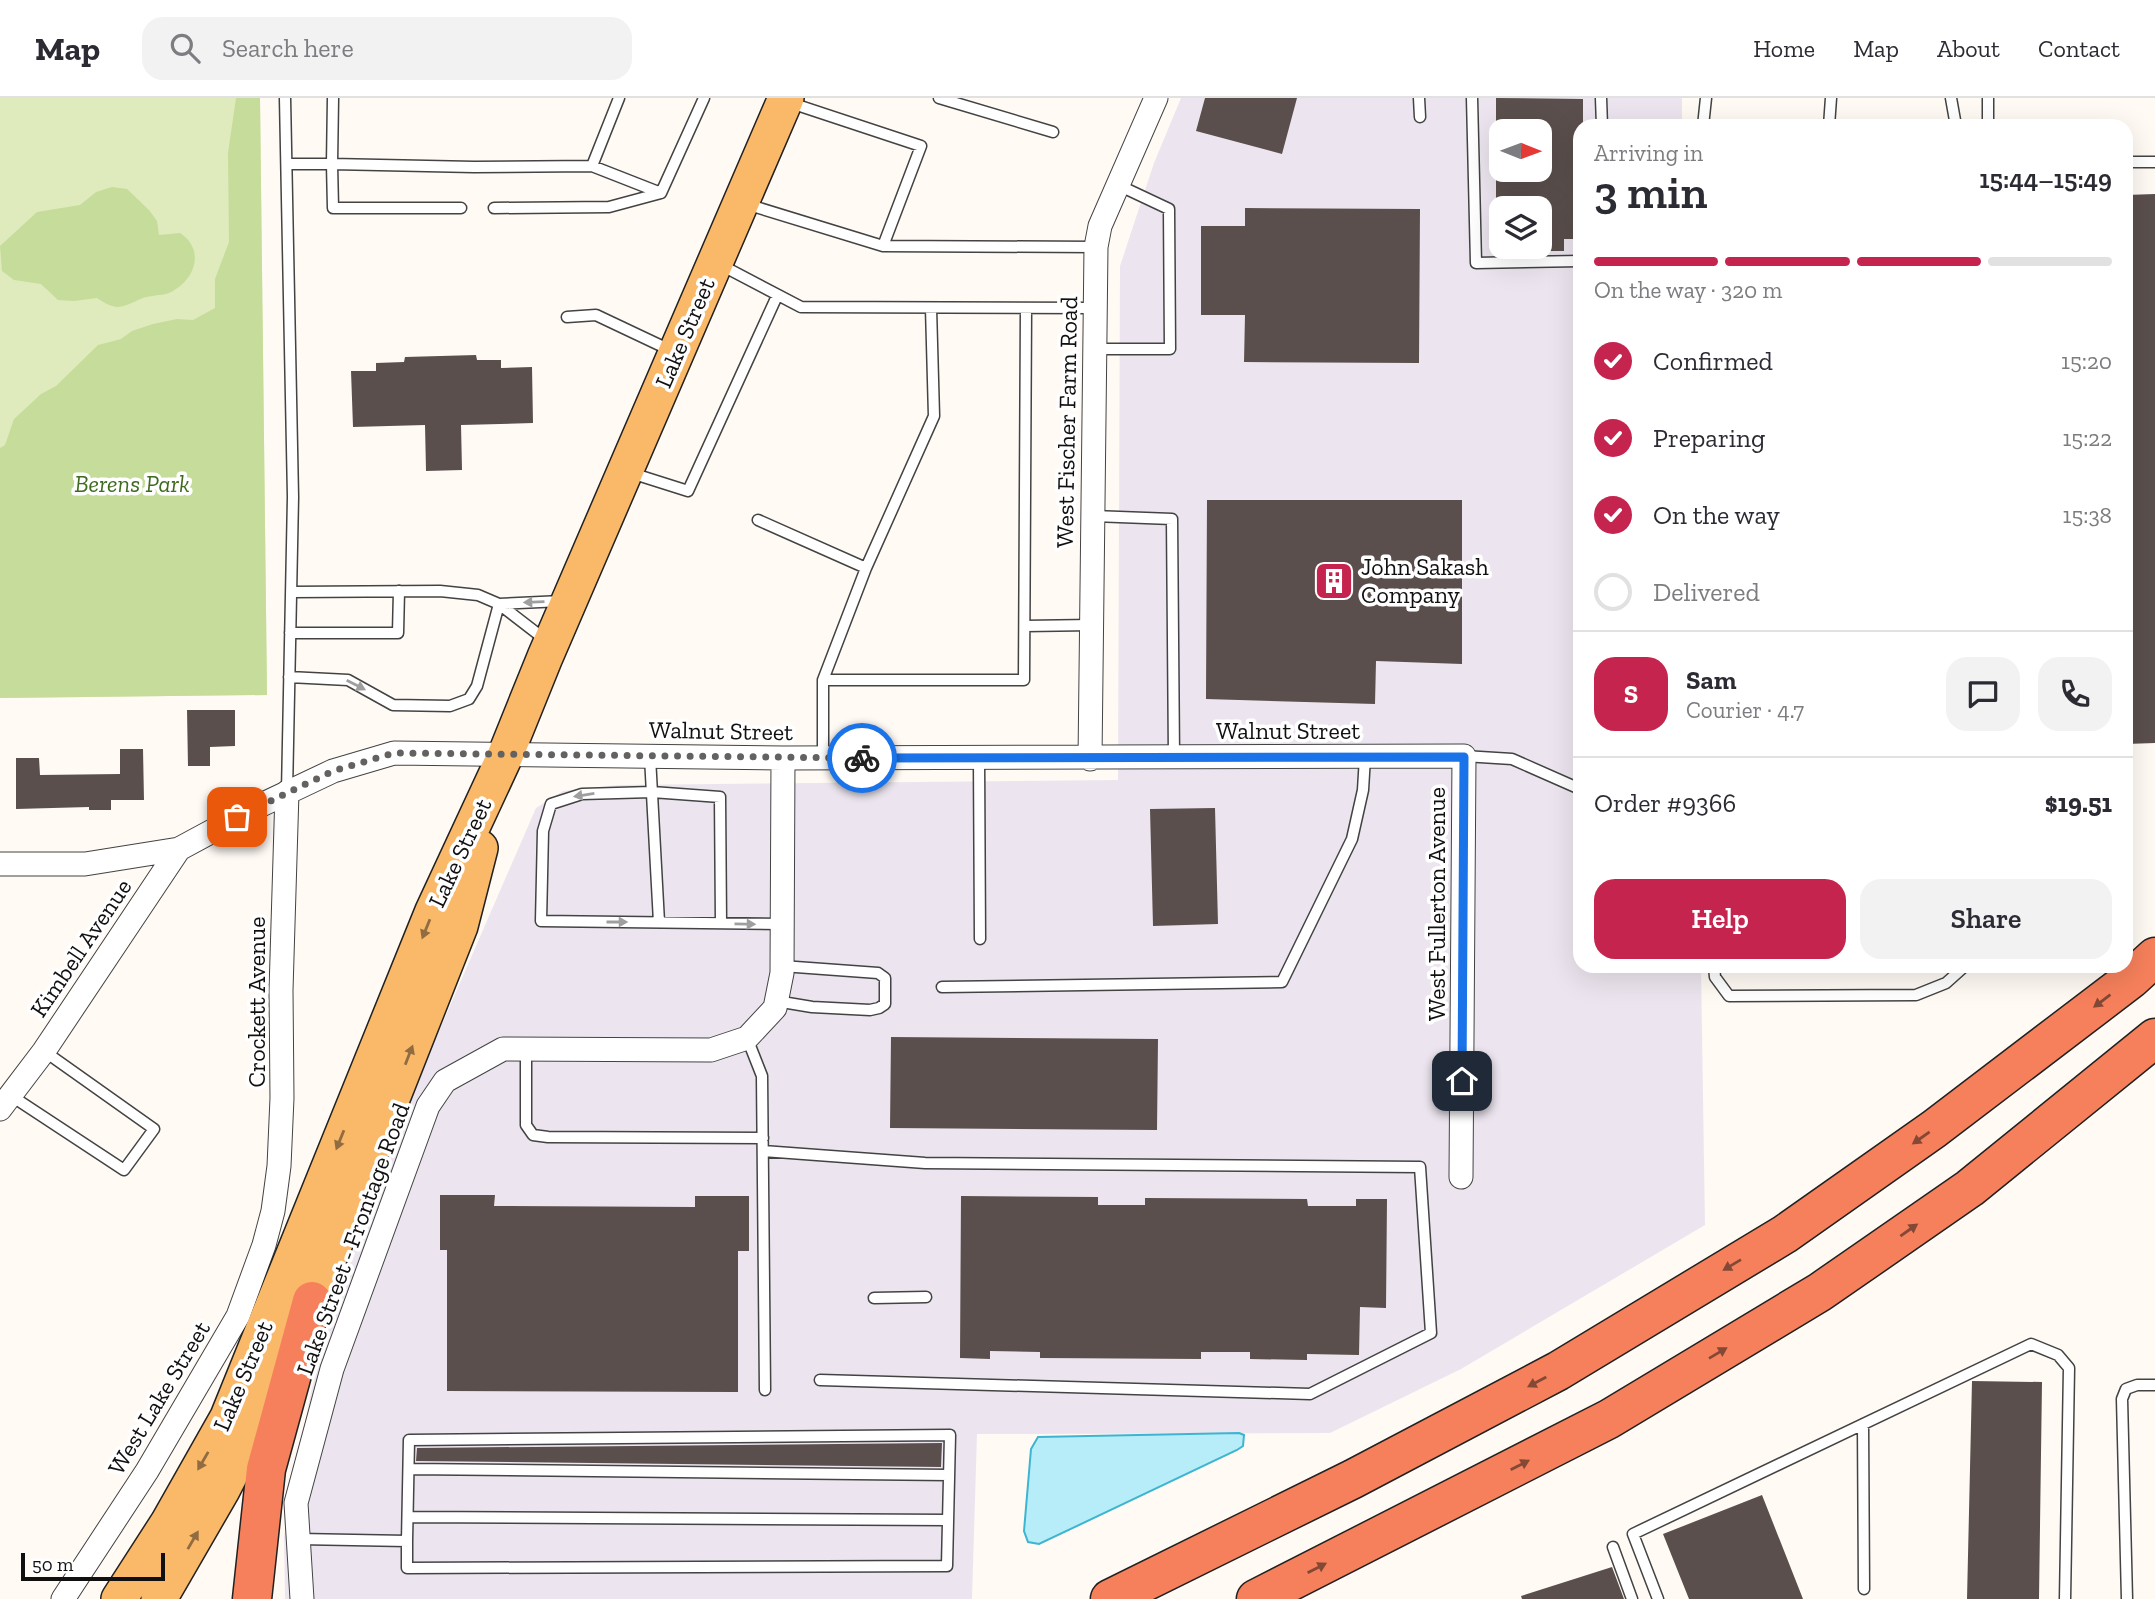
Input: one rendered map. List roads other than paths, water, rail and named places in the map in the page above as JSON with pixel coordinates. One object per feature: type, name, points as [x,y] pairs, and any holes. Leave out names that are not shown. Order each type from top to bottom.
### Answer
[{"type":"highway","points":[[1110,1599],[1353,1479],[1558,1371],[1785,1234],[1934,1129],[2131,979],[2155,957]]},
{"type":"highway","points":[[1256,1599],[1609,1419],[1820,1292],[1970,1188],[2155,1038]]},
{"type":"highway","points":[[252,1599],[266,1469],[312,1301]]},
{"type":"main road","name":"Lake Street","points":[[118,1599],[168,1523],[228,1417],[433,911],[505,755],[786,99]]},
{"type":"main road","name":"Lake Street","points":[[159,1599],[257,1424],[312,1301],[460,926],[505,755]]},
{"type":"street","name":"West Fischer Farm Road","points":[[1090,759],[1096,247],[1100,226],[1156,98]]},
{"type":"street","name":"Walnut Street","points":[[0,864],[85,864],[179,849],[333,771],[394,753],[979,759],[1464,757]]},
{"type":"street","name":"West Fullerton Avenue","points":[[1461,1177],[1464,757]]},
{"type":"street","name":"Lake Street - Frontage Road","points":[[302,1599],[296,1503],[332,1369],[428,1106],[445,1080],[503,1049],[711,1051],[747,1038],[775,1008],[782,966],[783,758]]},
{"type":"street","name":"Crockett Avenue","points":[[273,1211],[279,1166],[282,1098],[281,990],[287,792]]},
{"type":"street","name":"Kimbell Avenue","points":[[5,1102],[44,1051],[179,849]]},
{"type":"street","name":"West Lake Street","points":[[63,1599],[147,1471],[238,1316],[264,1245],[273,1211]]},
{"type":"lane","points":[[285,98],[293,497],[287,792]]},
{"type":"lane","points":[[333,98],[333,208],[461,208]]},
{"type":"lane","points":[[592,166],[619,98]]},
{"type":"lane","points":[[661,193],[704,98]]},
{"type":"lane","points":[[939,98],[970,102],[1052,132]]},
{"type":"lane","points":[[1419,98],[1420,117]]},
{"type":"lane","points":[[1472,98],[1476,263],[1573,261]]},
{"type":"lane","points":[[1601,98],[1602,119]]},
{"type":"lane","points":[[1704,119],[1706,98]]},
{"type":"lane","points":[[1830,119],[1831,98]]},
{"type":"lane","points":[[1951,98],[1955,119]]},
{"type":"lane","points":[[1988,98],[1988,119]]},
{"type":"lane","points":[[786,99],[921,146],[883,246]]},
{"type":"lane","points":[[2133,162],[2155,162]]},
{"type":"lane","points":[[287,164],[592,166],[661,193]]},
{"type":"lane","points":[[1094,349],[1170,349],[1169,209],[1118,186]]},
{"type":"lane","points":[[494,208],[609,207],[661,193]]},
{"type":"lane","points":[[741,202],[883,246],[1096,247]]},
{"type":"lane","points":[[716,262],[801,307],[1094,309]]},
{"type":"lane","points":[[625,471],[688,491],[777,296]]},
{"type":"lane","points":[[822,758],[823,680],[866,568],[934,416],[931,307]]},
{"type":"lane","points":[[823,680],[1024,680],[1026,308]]},
{"type":"lane","points":[[567,317],[596,315],[676,353]]},
{"type":"lane","points":[[1093,516],[1172,519],[1174,758]]},
{"type":"lane","points":[[758,520],[866,568]]},
{"type":"lane","points":[[292,592],[478,594],[499,604],[551,644]]},
{"type":"lane","points":[[290,633],[398,633],[399,592]]},
{"type":"lane","points":[[499,604],[569,601]]},
{"type":"lane","points":[[289,677],[348,680],[393,705],[450,706],[469,699],[477,686],[499,604]]},
{"type":"lane","points":[[1025,626],[1092,625]]},
{"type":"lane","points":[[650,757],[659,922]]},
{"type":"lane","points":[[942,987],[1282,982],[1352,839],[1363,790],[1365,757]]},
{"type":"lane","points":[[1464,757],[1512,759],[1573,786]]},
{"type":"lane","points":[[979,759],[980,939]]},
{"type":"lane","points":[[721,923],[720,797],[652,792],[582,794],[551,804],[543,831],[541,921],[782,925]]},
{"type":"lane","points":[[776,1001],[812,1007],[870,1010],[879,1008],[884,1003],[885,978],[878,973],[782,966]]},
{"type":"lane","points":[[1715,973],[1729,996],[1743,996],[1916,995],[1946,983],[1957,973]]},
{"type":"lane","points":[[747,1038],[762,1076],[765,1390]]},
{"type":"lane","points":[[526,1050],[526,1125],[533,1135],[763,1138]]},
{"type":"lane","points":[[5,1102],[124,1170],[154,1129],[44,1051]]},
{"type":"lane","points":[[763,1151],[925,1163],[1420,1167],[1431,1333],[1310,1394],[820,1380]]},
{"type":"lane","points":[[874,1298],[926,1297]]},
{"type":"lane","points":[[1658,1599],[1633,1534],[2031,1344],[2058,1355],[2069,1368],[2065,1599]]},
{"type":"lane","points":[[2127,1599],[2122,1399],[2126,1390],[2137,1385],[2155,1385]]},
{"type":"lane","points":[[1863,1424],[1864,1589]]},
{"type":"lane","points":[[950,1434],[947,1566],[407,1568],[409,1469],[409,1440],[950,1434]]},
{"type":"lane","points":[[409,1469],[949,1475]]},
{"type":"lane","points":[[408,1517],[948,1520]]},
{"type":"lane","points":[[299,1539],[407,1541]]},
{"type":"lane","points":[[1613,1547],[1632,1599]]},
{"type":"water","points":[[1244,1435],[1243,1446],[1237,1450],[1039,1544],[1028,1542],[1024,1531],[1031,1449],[1038,1437]]},
{"type":"place","name":"John Sakash Company","points":[[1334,581]]},
{"type":"park label","name":"Berens Park","points":[[132,484]]}]
